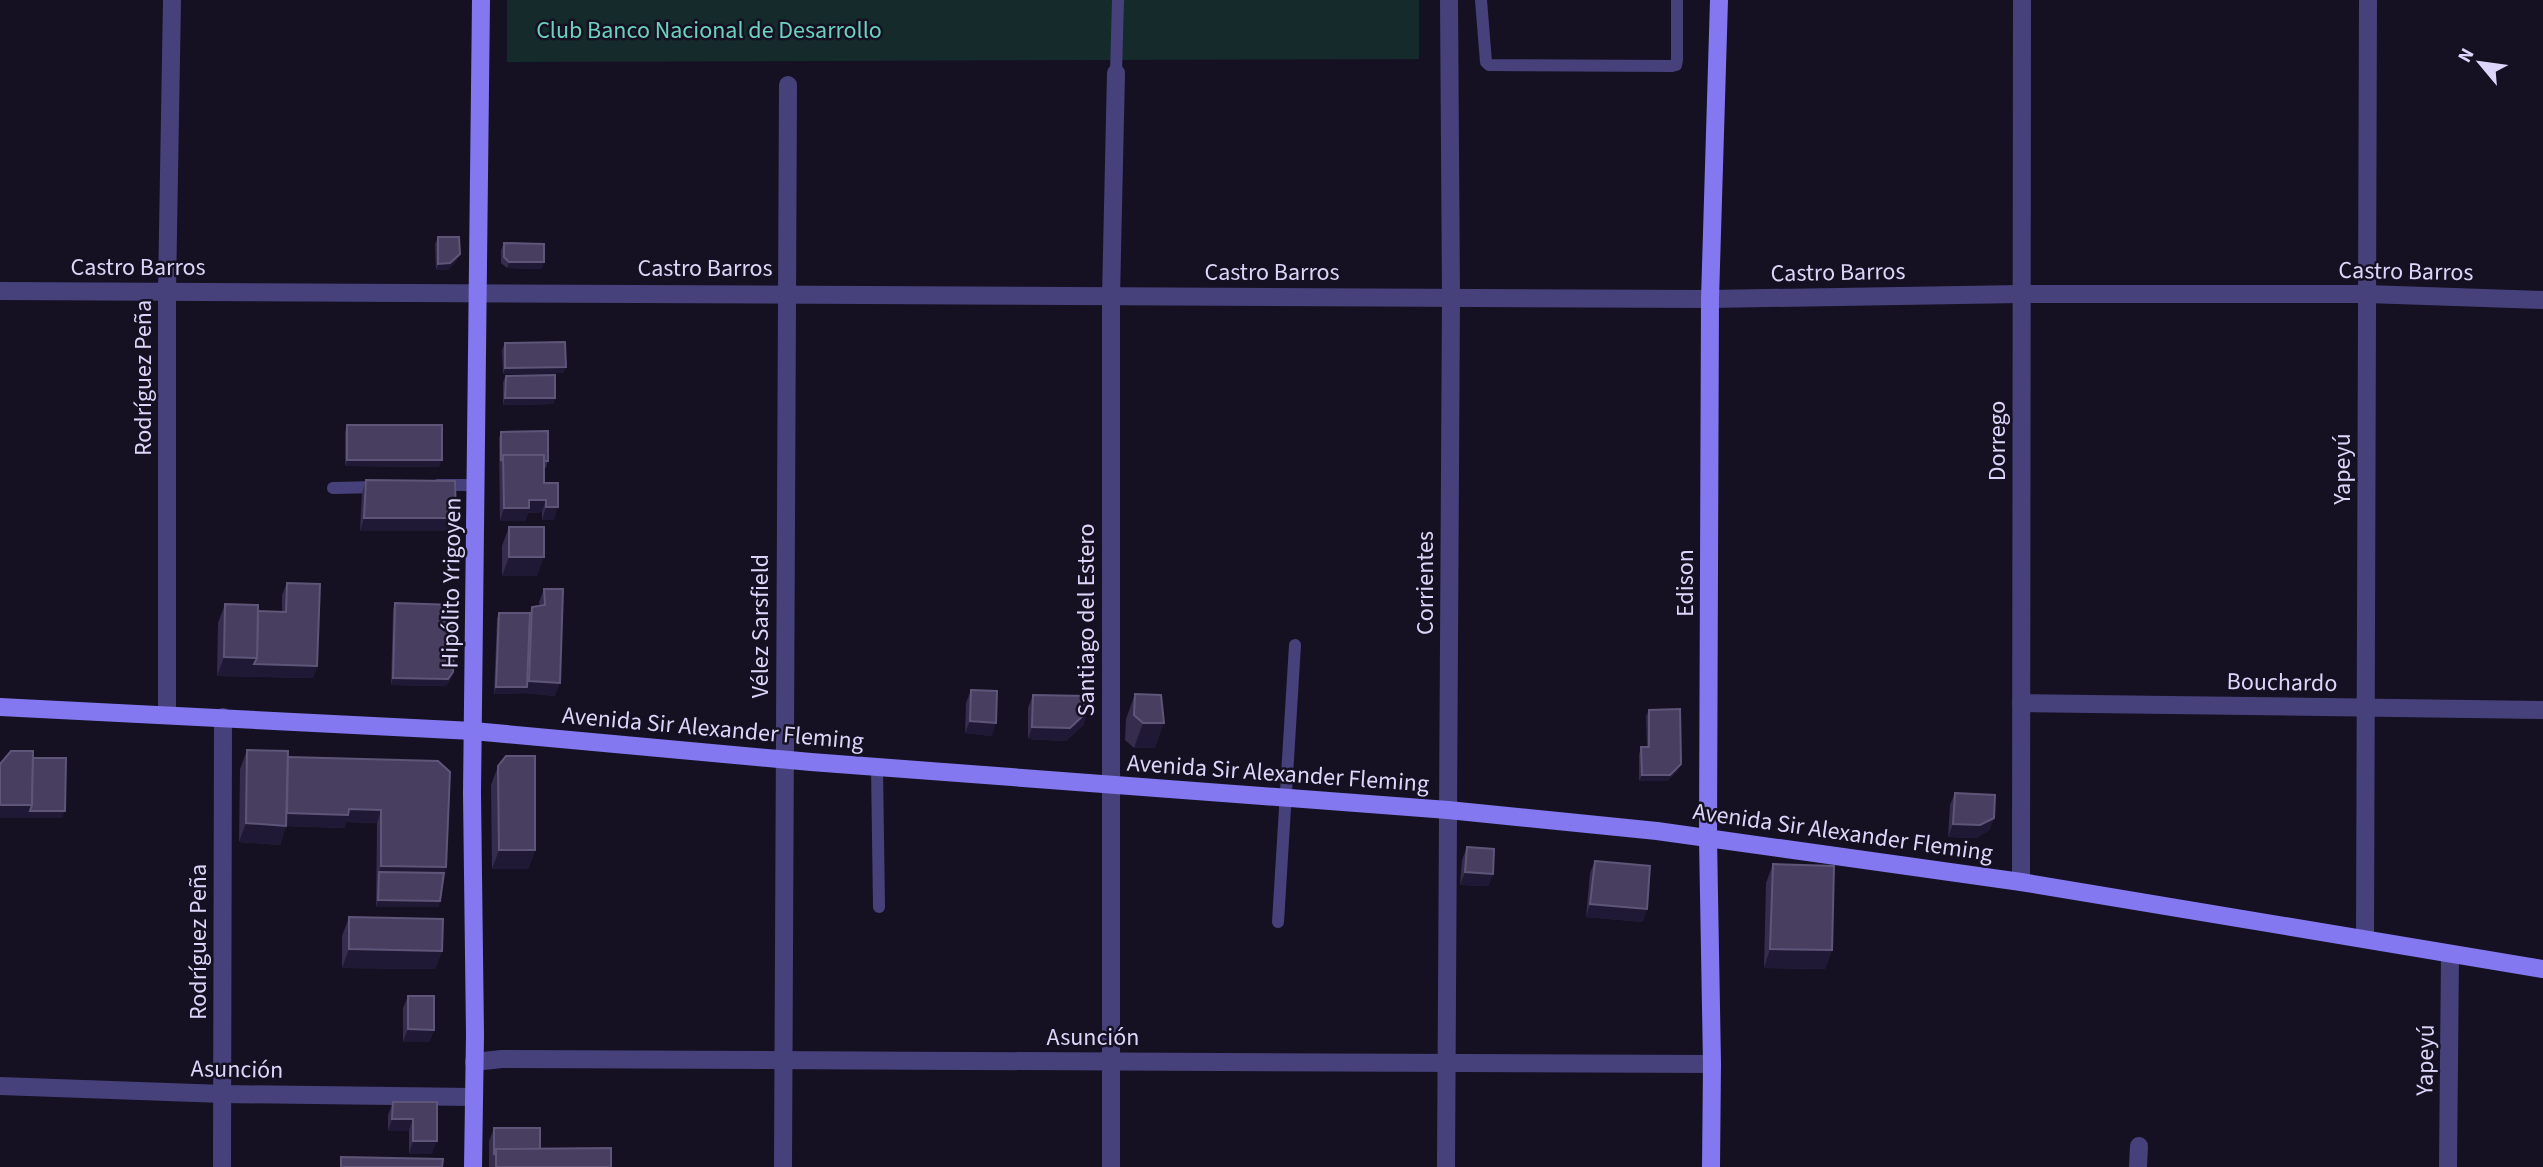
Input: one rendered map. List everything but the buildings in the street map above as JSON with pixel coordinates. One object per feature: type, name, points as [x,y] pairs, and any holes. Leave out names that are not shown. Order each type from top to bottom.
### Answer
[{"type":"main road","name":"Hipólito Yrigoyen","points":[[473,1167],[473,731],[481,0]]},
{"type":"main road","name":"Edison","points":[[1712,1167],[1708,838],[1710,299],[1719,0]]},
{"type":"main road","name":"Avenida Sir Alexander Fleming","points":[[0,708],[167,714],[473,731],[877,767],[1448,810],[1657,831],[2021,882],[2543,969]]},
{"type":"street","name":"Rodríguez Peña","points":[[167,714],[167,291],[172,0]]},
{"type":"street","name":"Corrientes","points":[[1446,1167],[1451,297],[1449,0]]},
{"type":"street","name":"Dorrego","points":[[2021,882],[2022,0]]},
{"type":"street","name":"Yapeyú","points":[[2365,939],[2368,0]]},
{"type":"street","name":"Santiago del Estero","points":[[1111,1167],[1111,297],[1116,73]]},
{"type":"street","name":"Vélez Sarsfield","points":[[783,1167],[788,85]]},
{"type":"street","name":"Castro Barros","points":[[0,291],[1710,299],[2021,294],[2367,294],[2543,299]]},
{"type":"street","name":"Bouchardo","points":[[2021,703],[2543,710]]},
{"type":"street","name":"Rodríguez Peña","points":[[222,1167],[223,717]]},
{"type":"street","name":"Yapeyú","points":[[2448,1167],[2451,954]]},
{"type":"street","name":"Asunción","points":[[474,1062],[502,1059],[1712,1064]]},
{"type":"street","name":"Asunción","points":[[0,1086],[223,1094],[472,1097]]},
{"type":"street","points":[[2138,1167],[2139,1146]]},
{"type":"lane","points":[[1116,73],[1118,0]]},
{"type":"lane","points":[[1481,0],[1486,62],[1489,65],[1659,66],[1676,65],[1676,0]]},
{"type":"lane","points":[[424,486],[476,485]]},
{"type":"lane","points":[[332,488],[385,486]]},
{"type":"lane","points":[[1278,922],[1295,645]]},
{"type":"lane","points":[[877,767],[879,907]]},
{"type":"green space","name":"Club Banco Nacional de Desarrollo","points":[[507,0],[1419,0],[1419,59],[507,62]]}]
